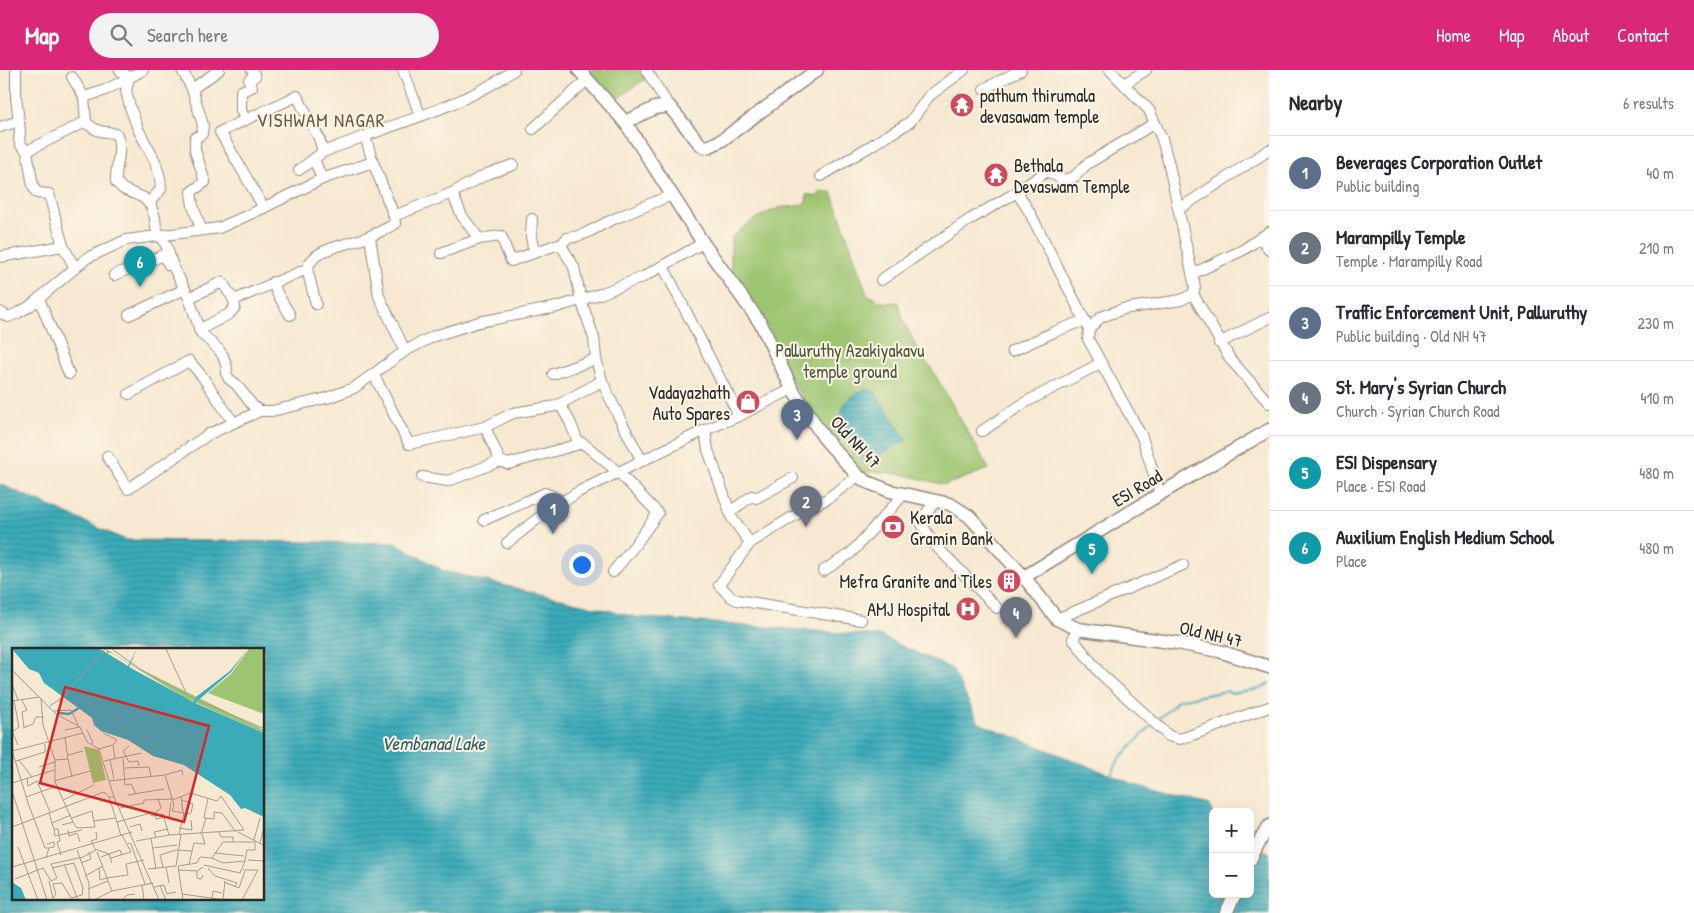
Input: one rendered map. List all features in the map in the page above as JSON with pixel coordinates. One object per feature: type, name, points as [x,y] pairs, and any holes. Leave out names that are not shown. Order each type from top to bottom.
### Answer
[{"type":"main road","points":[[625,122],[655,108],[669,106],[699,144],[704,147],[710,146],[722,140],[816,70]]},
{"type":"main road","name":"Old NH 47","points":[[583,75],[625,122],[703,243],[761,324],[792,389],[824,438],[858,476],[867,482],[904,494],[950,504],[969,516],[1024,578],[1057,619],[1078,629],[1219,651],[1269,667]]},
{"type":"main road","name":"ESI Road","points":[[1024,578],[1160,494],[1269,430]]},
{"type":"main road","points":[[1254,853],[1269,826]]},
{"type":"main road","points":[[1226,913],[1233,898]]},
{"type":"street","points":[[16,70],[19,140],[26,151],[33,186],[37,192],[49,194],[63,246],[74,268]]},
{"type":"street","points":[[120,70],[129,78]]},
{"type":"street","points":[[84,97],[103,91],[143,70]]},
{"type":"street","points":[[182,70],[192,89],[202,125],[202,134],[195,138],[195,150],[205,182],[191,192],[193,206],[201,229]]},
{"type":"street","points":[[192,89],[219,70]]},
{"type":"street","points":[[245,120],[241,110],[241,91],[252,87],[249,80],[255,76],[252,70]]},
{"type":"street","points":[[403,70],[420,115]]},
{"type":"street","points":[[299,170],[323,152],[450,105],[490,86],[514,70]]},
{"type":"street","points":[[646,70],[669,106]]},
{"type":"street","points":[[821,176],[910,122],[929,96],[964,70]]},
{"type":"street","points":[[984,90],[1022,70]]},
{"type":"street","points":[[1110,70],[1149,110],[1162,139],[1179,209],[1192,274],[1193,294],[1219,343],[1230,359],[1269,403]]},
{"type":"street","points":[[1124,84],[1146,70]]},
{"type":"street","points":[[533,129],[583,75]]},
{"type":"street","points":[[72,77],[84,97],[86,122]]},
{"type":"street","points":[[129,78],[126,91],[130,107],[138,129],[155,161],[160,178],[161,189],[149,203]]},
{"type":"street","points":[[264,208],[220,132],[297,96],[319,138],[323,152]]},
{"type":"street","points":[[0,127],[19,122]]},
{"type":"street","points":[[26,151],[66,130],[86,122]]},
{"type":"street","points":[[86,122],[99,131],[113,132],[117,135],[120,148],[116,168],[116,182],[123,190],[139,195],[149,203],[155,218],[156,228],[199,330],[223,356],[227,368],[226,374],[229,379],[236,384],[253,406],[260,411]]},
{"type":"street","points":[[881,280],[969,220],[1017,192],[1047,171],[1064,180],[1074,177],[1087,164],[1154,123]]},
{"type":"street","points":[[316,304],[307,269],[310,262],[319,254],[370,237],[394,224],[394,216],[365,136]]},
{"type":"street","points":[[1179,209],[1269,150]]},
{"type":"street","points":[[314,159],[322,179]]},
{"type":"street","points":[[0,312],[8,317],[13,316],[30,306],[87,258],[126,240],[219,228],[322,179],[373,162]]},
{"type":"street","points":[[394,216],[452,193],[488,174],[513,165]]},
{"type":"street","points":[[1017,192],[1030,213],[1087,324],[1088,339],[1142,437],[1160,494]]},
{"type":"street","points":[[452,193],[462,216],[479,239]]},
{"type":"street","points":[[441,253],[479,239],[501,236],[511,261],[556,245],[561,245],[567,238],[587,234],[612,220],[672,196]]},
{"type":"street","points":[[532,218],[531,236],[534,254]]},
{"type":"street","points":[[1192,274],[1243,250],[1265,235],[1269,250]]},
{"type":"street","points":[[370,237],[379,296],[405,351]]},
{"type":"street","points":[[107,456],[128,488],[208,434],[260,411],[272,411],[327,398],[354,388],[405,351],[434,336],[479,322],[557,307],[581,300],[643,277],[703,243]]},
{"type":"street","points":[[561,245],[574,267],[581,300],[594,338],[596,359],[602,380],[619,418],[642,461]]},
{"type":"street","points":[[0,257],[63,246]]},
{"type":"street","points":[[114,274],[164,255],[185,293]]},
{"type":"street","points":[[663,266],[739,416]]},
{"type":"street","points":[[234,300],[307,269]]},
{"type":"street","points":[[129,315],[185,293],[222,282],[234,300],[235,307],[229,314],[199,330]]},
{"type":"street","points":[[273,282],[290,315]]},
{"type":"street","points":[[1012,352],[1054,332],[1087,324],[1123,309],[1181,300],[1193,294]]},
{"type":"street","points":[[39,298],[69,374]]},
{"type":"street","points":[[1219,343],[1269,318]]},
{"type":"street","points":[[553,374],[596,359]]},
{"type":"street","points":[[129,394],[189,361],[202,376],[233,422]]},
{"type":"street","points":[[982,431],[1026,402],[1101,362]]},
{"type":"street","points":[[374,375],[409,444],[486,427],[513,413],[556,406],[602,380]]},
{"type":"street","points":[[507,543],[578,492],[792,389]]},
{"type":"street","points":[[560,404],[579,444]]},
{"type":"street","points":[[486,427],[500,461]]},
{"type":"street","points":[[705,430],[708,450],[732,518],[750,543]]},
{"type":"street","points":[[422,477],[448,481],[500,461],[508,464],[583,443],[619,473],[658,513],[613,572]]},
{"type":"street","points":[[858,476],[827,499],[802,511],[750,543],[719,585],[730,597],[737,600],[861,620]]},
{"type":"street","points":[[730,512],[752,496],[756,498],[793,478]]},
{"type":"street","points":[[484,520],[545,493],[563,501]]},
{"type":"street","points":[[823,571],[851,552],[904,494]]},
{"type":"street","points":[[936,501],[920,521],[932,543],[997,608]]},
{"type":"street","points":[[1057,619],[1182,565]]},
{"type":"street","points":[[1078,629],[1073,639],[1100,673],[1169,736],[1179,739],[1269,708]]},
{"type":"green space","points":[[584,70],[648,70],[651,75],[611,103]]},
{"type":"green space","name":"Palluruthy Azakiyakavu temple ground","points":[[821,192],[832,192],[867,294],[884,303],[898,302],[902,317],[922,359],[930,366],[989,469],[945,485],[901,474],[858,472],[821,430],[743,297],[731,268],[731,238],[759,217],[779,208],[802,204],[806,202],[807,194],[816,197]]},
{"type":"water","points":[[864,389],[874,391],[907,440],[866,463],[852,442],[842,417],[845,403]]},
{"type":"water","name":"Vembanad Lake","points":[[0,484],[126,540],[396,543],[444,571],[636,617],[880,636],[952,669],[979,723],[1139,786],[1210,805],[1209,898],[1254,898],[1254,847],[1269,852],[1269,913],[0,913]]},
{"type":"waterway","points":[[1157,720],[1177,700],[1228,691],[1233,693],[1252,690],[1262,688],[1269,683]]},
{"type":"waterway","points":[[1111,775],[1119,759],[1152,725]]},
{"type":"place","name":"pathum thirumala devasawam temple","points":[[962,105]]},
{"type":"place","name":"Bethala Devaswam Temple","points":[[996,175]]},
{"type":"place","name":"Auxilium English Medium School","points":[[140,287]]},
{"type":"place","name":"Vadayazhath Auto Spares","points":[[748,402]]},
{"type":"place","name":"Traffic Enforcement Unit, Palluruthy","points":[[797,440]]},
{"type":"place","name":"Marampilly Temple","points":[[806,527]]},
{"type":"place","name":"Kerala Gramin Bank","points":[[893,527]]},
{"type":"place","name":"Beverages Corporation Outlet","points":[[553,534]]},
{"type":"place","name":"ESI Dispensary","points":[[1092,574]]},
{"type":"place","name":"Mefra Granite and Tiles","points":[[1009,581]]},
{"type":"place","name":"AMJ Hospital","points":[[968,609]]},
{"type":"place","name":"St. Mary's Syrian Church","points":[[1016,638]]},
{"type":"district","name":"VISHWAM NAGAR","points":[[321,120]]}]
